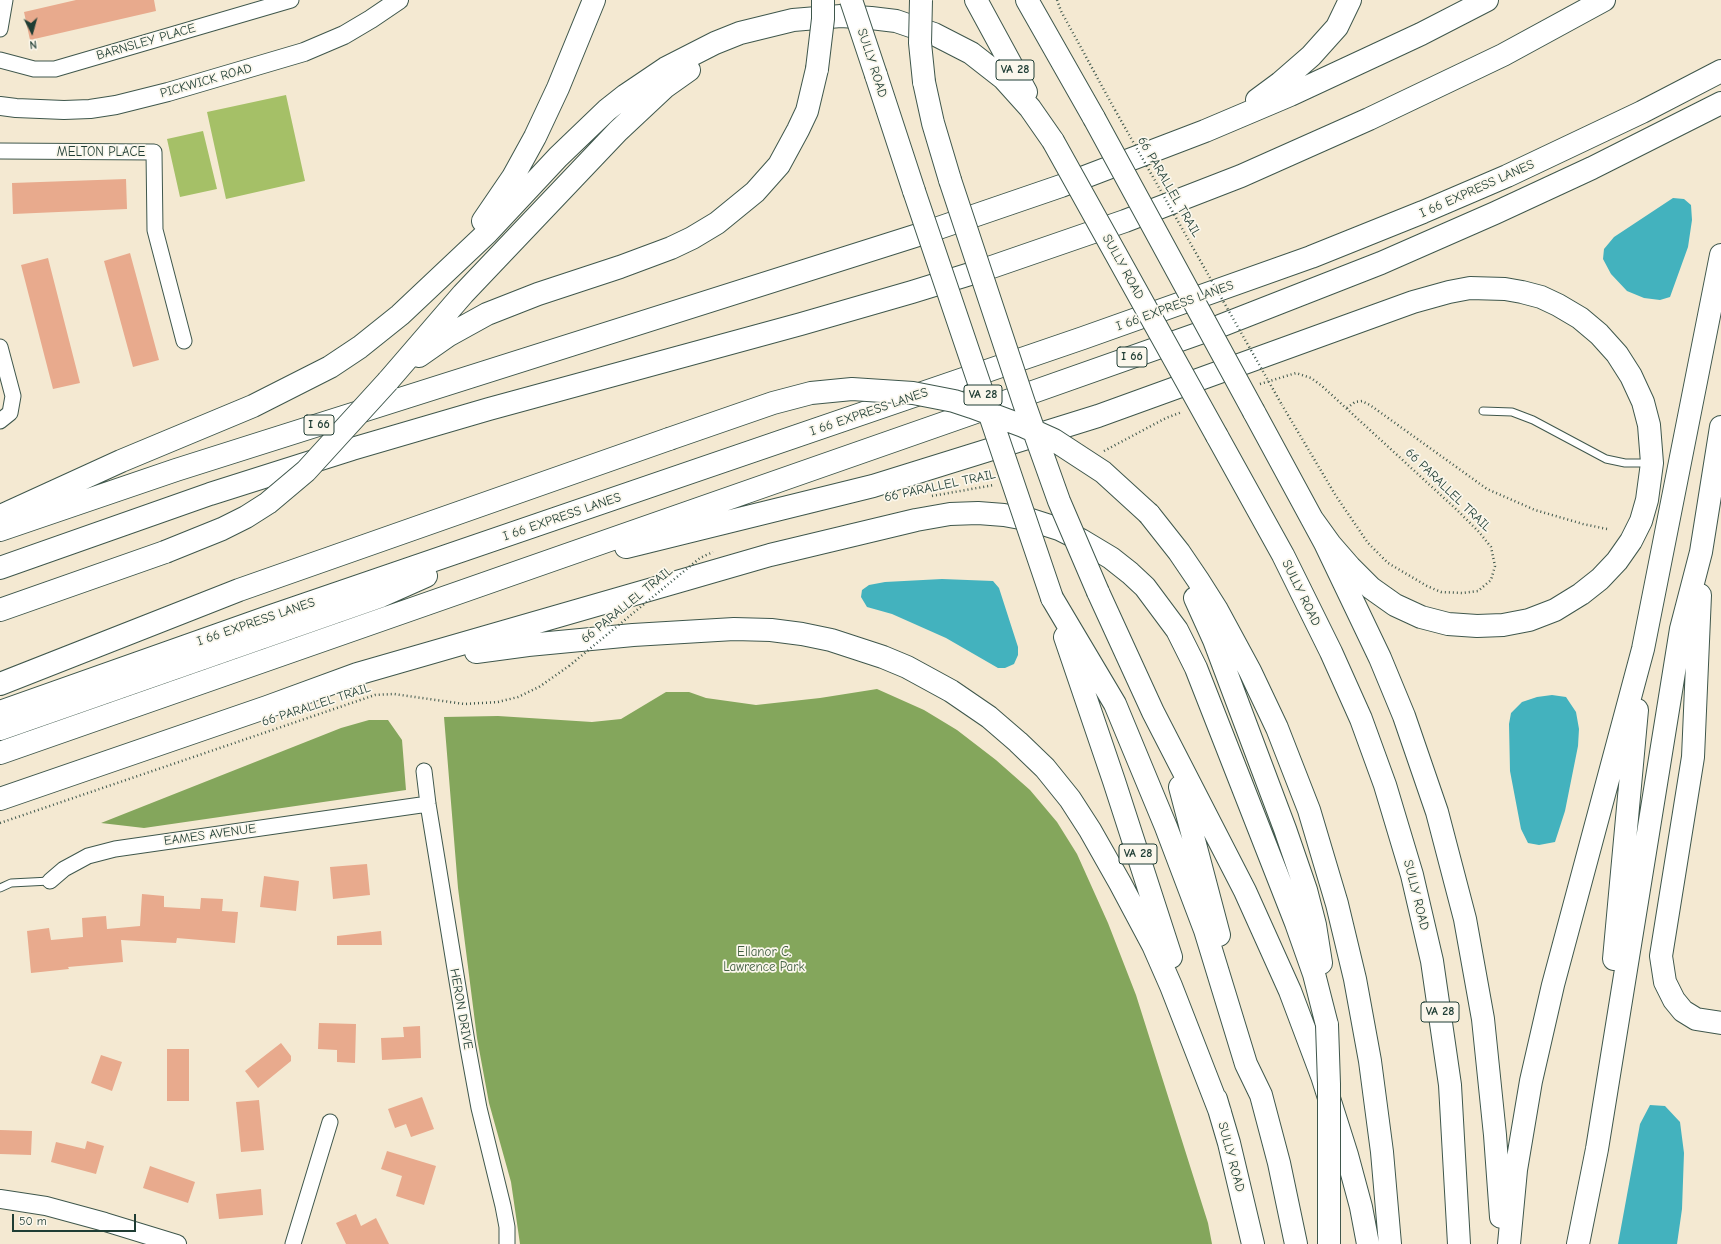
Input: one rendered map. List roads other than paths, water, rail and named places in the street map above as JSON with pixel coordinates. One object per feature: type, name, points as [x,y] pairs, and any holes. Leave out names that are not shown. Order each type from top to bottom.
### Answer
[{"type":"highway","points":[[442,275],[496,203],[532,144],[558,88],[594,0]]},
{"type":"highway","name":"SULLY ROAD","points":[[851,0],[914,191],[1114,781],[1220,1112],[1229,1143],[1253,1244]]},
{"type":"highway","points":[[921,0],[920,43],[924,82],[933,124],[950,180],[1044,459],[1065,515],[1098,592],[1153,712],[1245,891],[1290,991],[1322,1076],[1347,1155],[1361,1207],[1368,1244]]},
{"type":"highway","name":"SULLY ROAD","points":[[976,0],[1283,555],[1331,652],[1360,719],[1387,793],[1412,875],[1432,961],[1450,1085],[1459,1244]]},
{"type":"highway","points":[[1026,0],[1094,118],[1312,519],[1380,658],[1404,716],[1437,812],[1455,878],[1475,970],[1483,1019],[1494,1128],[1503,1244]]},
{"type":"highway","points":[[1036,0],[1059,59]]},
{"type":"highway","points":[[1205,131],[1246,107],[1280,83],[1311,56],[1337,27],[1350,0]]},
{"type":"highway","name":"I 66","points":[[0,530],[176,470],[926,232],[1061,186],[1205,131],[1332,76],[1487,0]]},
{"type":"highway","points":[[1550,30],[1590,0]]},
{"type":"highway","points":[[0,568],[210,494],[389,437],[859,307],[969,274],[1049,247],[1191,196],[1280,159],[1451,81],[1550,30],[1604,0]]},
{"type":"highway","points":[[442,329],[473,321],[510,304],[671,248],[692,238],[717,223],[755,192],[779,165],[807,111],[817,69],[823,20],[820,9]]},
{"type":"highway","points":[[0,610],[165,552],[228,526],[246,517],[273,500],[306,471],[388,381],[416,358],[618,131],[665,87],[695,66],[731,47],[820,9]]},
{"type":"highway","points":[[0,516],[121,461],[253,406],[300,384],[330,367],[360,347],[400,315],[487,233],[589,126],[612,106],[645,81],[691,54],[734,36],[820,9],[841,16],[896,21],[934,34],[965,50],[1003,78],[1030,108],[1053,141]]},
{"type":"highway","name":"I 66 EXPRESS LANES","points":[[0,712],[260,620],[1091,336],[1337,247],[1522,170],[1642,112],[1721,71]]},
{"type":"highway","name":"I 66","points":[[0,753],[1109,366],[1320,287],[1501,210],[1721,103]]},
{"type":"highway","points":[[1509,1244],[1516,1170],[1531,1081],[1553,985],[1643,649],[1721,255]]},
{"type":"highway","points":[[525,570],[679,535],[873,486],[1098,416],[1413,302],[1470,288],[1505,289],[1541,297],[1580,318],[1599,334],[1620,359],[1631,376],[1643,402],[1649,425],[1652,463],[1647,500],[1641,521],[1631,541],[1609,570],[1581,594],[1555,610],[1529,620],[1503,625],[1477,626],[1448,624],[1421,617],[1396,605],[1371,588],[1350,568],[1312,519]]},
{"type":"highway","points":[[0,684],[233,592],[772,403],[811,393],[852,389],[913,392],[972,407],[1023,426],[1054,440],[1103,472],[1149,514],[1179,552],[1216,610],[1250,671],[1277,728],[1309,810],[1338,904],[1358,994],[1370,1061],[1382,1152],[1390,1244]]},
{"type":"highway","points":[[1578,1244],[1597,1149],[1681,629],[1701,552],[1721,427]]},
{"type":"highway","points":[[0,799],[357,674],[613,601],[686,578],[883,527],[950,514],[1004,515],[1031,520],[1059,529],[1111,558],[1145,587],[1177,630],[1196,668],[1311,941]]},
{"type":"highway","points":[[1149,514],[1185,575],[1214,640],[1285,829],[1306,890],[1311,941],[1327,1025],[1329,1084],[1329,1244]]},
{"type":"highway","points":[[0,729],[381,596],[544,523]]},
{"type":"highway","points":[[1701,552],[1693,757],[1661,956],[1665,982],[1674,1000],[1683,1011],[1696,1019],[1721,1023]]},
{"type":"highway","points":[[1052,598],[1112,698],[1142,766],[1205,930],[1246,1064],[1261,1095]]},
{"type":"highway","points":[[326,684],[361,681],[490,650],[633,635],[734,629],[771,630],[831,640],[883,657],[907,667],[951,691],[988,717],[1018,742],[1045,768],[1070,799],[1120,883],[1152,945],[1174,993],[1220,1112]]},
{"type":"highway","points":[[1597,1149],[1643,649]]},
{"type":"highway","points":[[1153,712],[1185,801],[1227,969],[1254,1060],[1261,1095],[1279,1164],[1296,1244]]},
{"type":"street","points":[[0,30],[5,0]]},
{"type":"street","name":"BARNSLEY PLACE","points":[[0,60],[34,69],[55,69],[291,0]]},
{"type":"street","name":"PICKWICK ROAD","points":[[0,106],[64,110],[90,109],[116,105],[168,92],[304,52],[344,35],[371,20],[399,0]]},
{"type":"street","name":"MELTON PLACE","points":[[0,151],[154,152],[155,230],[184,341]]},
{"type":"street","points":[[0,347],[13,396],[10,413],[0,421]]},
{"type":"street","name":"HERON DRIVE","points":[[424,771],[428,804],[468,1048],[479,1108],[503,1206],[507,1227],[507,1244]]},
{"type":"street","name":"EAMES AVENUE","points":[[50,881],[64,869],[88,856],[115,850],[428,804]]},
{"type":"street","points":[[293,1244],[330,1122]]},
{"type":"street","points":[[0,1199],[46,1206],[177,1244]]},
{"type":"lane","points":[[1483,411],[1512,412],[1533,420],[1606,459],[1624,463],[1652,463]]},
{"type":"lane","name":"EAMES AVENUE","points":[[0,888],[11,883],[50,881]]},
{"type":"water","points":[[1673,198],[1684,199],[1691,205],[1692,220],[1688,247],[1670,297],[1660,300],[1644,298],[1627,291],[1611,274],[1603,259],[1604,249],[1614,237]]},
{"type":"water","points":[[942,579],[993,581],[999,588],[1018,647],[1018,655],[1014,664],[1005,668],[998,668],[946,638],[892,614],[867,607],[861,597],[862,590],[869,585],[885,582]]},
{"type":"water","points":[[1552,695],[1566,697],[1576,712],[1579,729],[1578,746],[1565,811],[1555,842],[1539,845],[1528,843],[1521,829],[1510,771],[1509,724],[1511,713],[1522,702],[1537,697]]},
{"type":"water","points":[[1650,1105],[1665,1106],[1680,1122],[1684,1153],[1682,1209],[1677,1244],[1618,1244],[1640,1124]]},
{"type":"park label","name":"Ellanor C. Lawrence Park","points":[[764,960]]}]
